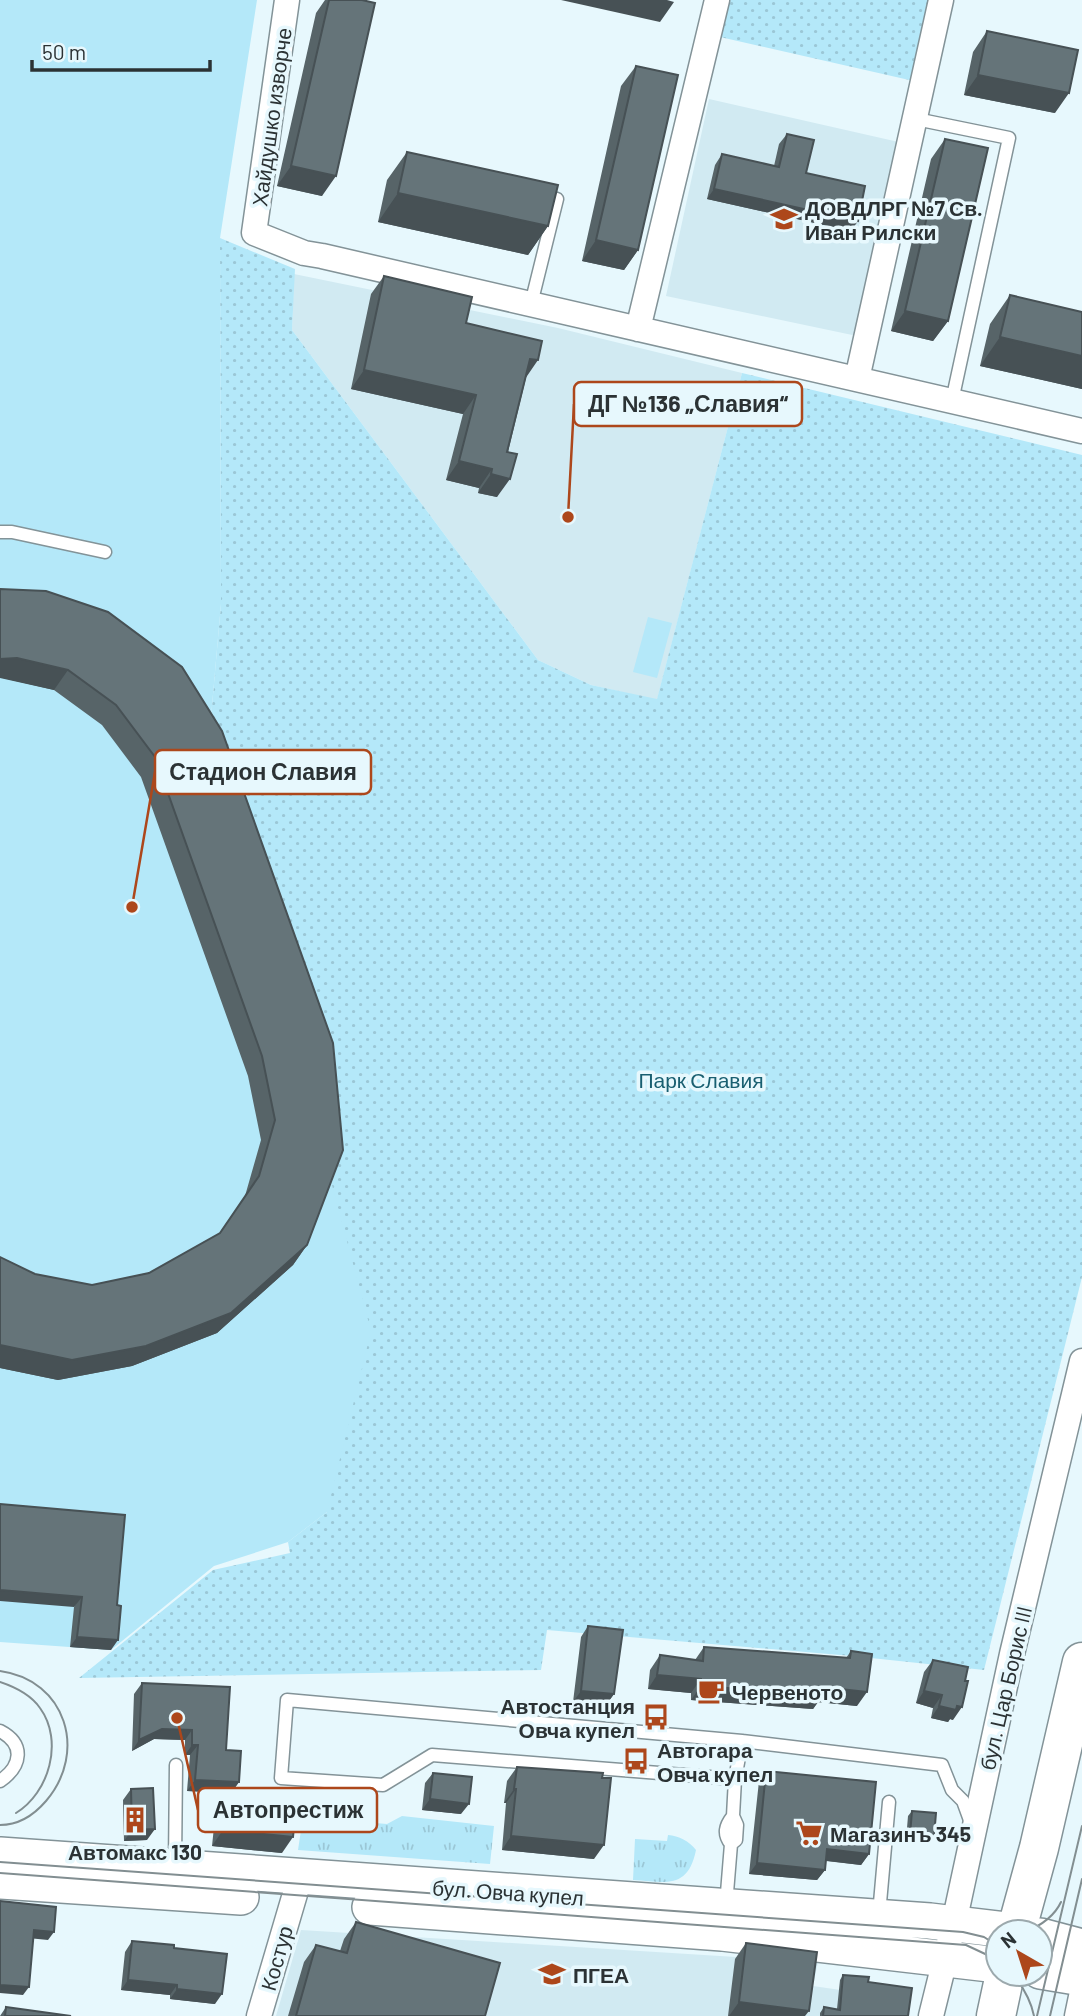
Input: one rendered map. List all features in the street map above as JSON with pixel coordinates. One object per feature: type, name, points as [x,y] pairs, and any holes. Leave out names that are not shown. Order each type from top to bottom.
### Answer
[{"type":"main road","points":[[1027,1918],[1039,1848],[1082,1662]]},
{"type":"main road","name":"бул. Овча купел","points":[[0,1855],[175,1868],[297,1889]]},
{"type":"main road","name":"бул. Овча купел","points":[[0,1881],[297,1889],[724,1921],[984,1963]]},
{"type":"main road","name":"бул. Овча купел","points":[[724,1921],[879,1918],[984,1927]]},
{"type":"main road","name":"бул. Овча купел","points":[[1054,1940],[1082,1947]]},
{"type":"main road","points":[[1054,1973],[1082,1978]]},
{"type":"main road","points":[[996,2016],[1002,1988]]},
{"type":"street","name":"Хайдушко изворче","points":[[287,0],[254,233],[304,253],[531,304]]},
{"type":"street","points":[[638,329],[717,0]]},
{"type":"street","points":[[856,379],[942,0]]},
{"type":"street","points":[[531,304],[1082,431]]},
{"type":"street","name":"бул. Цар Борис III","points":[[931,2016],[954,1923],[1012,1654],[1082,1361]]},
{"type":"street","name":"Костур","points":[[259,2016],[297,1889]]},
{"type":"street","points":[[1077,2016],[1082,1992]]},
{"type":"lane","points":[[916,119],[1009,138],[952,401]]},
{"type":"lane","points":[[530,192],[557,199],[531,304]]},
{"type":"lane","points":[[0,531],[105,552]]},
{"type":"lane","points":[[735,1779],[432,1755],[383,1785],[281,1778],[287,1700],[742,1741],[942,1765],[974,1830]]},
{"type":"lane","points":[[0,1731],[9,1736],[16,1745],[18,1756],[13,1770],[0,1781]]},
{"type":"lane","points":[[724,1921],[731,1844],[726,1838],[726,1825],[733,1816],[735,1779],[742,1741]]},
{"type":"lane","points":[[175,1868],[176,1765]]},
{"type":"lane","points":[[879,1918],[889,1802]]},
{"type":"shaded area","name":"ДОВДЛРГ №7 Св. Иван Рилски","points":[[709,99],[903,143],[857,336],[666,296]]},
{"type":"shaded area","points":[[294,274],[558,328],[742,373],[657,700],[591,685],[538,660],[292,330]]},
{"type":"shaded area","name":"ПГЕА","points":[[301,1930],[818,1962],[813,1986],[861,1993],[855,2014],[821,2013],[820,2016],[276,2016]]},
{"type":"green space","points":[[0,0],[257,0],[220,238],[221,604],[208,751],[328,1170],[371,1331],[327,1512],[288,1542],[214,1566],[111,1650],[0,1642]]},
{"type":"green space","points":[[728,0],[935,0],[918,82],[720,37]]},
{"type":"green space","name":"Парк Славия","points":[[220,238],[295,269],[292,330],[538,660],[591,685],[657,699],[742,373],[1082,455],[1082,1277],[984,1670],[547,1630],[541,1670],[79,1678],[213,1570],[290,1553],[288,1542],[327,1512],[208,751],[221,604]]},
{"type":"green space","points":[[648,617],[672,623],[657,678],[633,672]]},
{"type":"green space","points":[[402,1816],[494,1826],[490,1864],[298,1850],[303,1817],[387,1824]]},
{"type":"green space","points":[[668,1835],[684,1840],[696,1850],[687,1872],[674,1881],[633,1880],[635,1839],[667,1841]]},
{"type":"building","points":[[329,0],[362,0],[375,3],[336,176],[291,166]]},
{"type":"building","points":[[987,31],[1078,50],[1069,93],[978,75]]},
{"type":"building","points":[[636,66],[678,75],[638,250],[596,240]]},
{"type":"building","points":[[787,134],[814,140],[806,173],[865,186],[858,221],[714,189],[722,154],[779,167]]},
{"type":"building","points":[[945,139],[988,148],[948,321],[905,311]]},
{"type":"building","points":[[407,152],[558,185],[548,226],[398,193]]},
{"type":"building","points":[[384,276],[472,297],[466,323],[542,341],[538,360],[530,359],[507,452],[517,454],[510,479],[491,474],[492,469],[459,461],[476,395],[364,370]]},
{"type":"building","points":[[1010,295],[1082,312],[1082,356],[1000,337]]},
{"type":"building","points":[[0,589],[46,591],[108,612],[182,667],[222,731],[333,1043],[343,1150],[307,1245],[231,1313],[146,1346],[72,1360],[0,1345],[0,1257],[35,1274],[92,1285],[149,1273],[220,1233],[259,1176],[275,1120],[262,1056],[155,757],[116,705],[68,670],[17,658],[0,659]]},
{"type":"building","points":[[0,1504],[125,1515],[117,1605],[121,1606],[118,1640],[77,1637],[82,1597],[0,1590]]},
{"type":"building","points":[[588,1626],[623,1630],[614,1694],[581,1691]]},
{"type":"building","points":[[704,1647],[850,1658],[851,1651],[872,1654],[867,1692],[823,1687],[823,1695],[701,1686],[701,1679],[657,1675],[660,1655],[703,1661]]},
{"type":"building","points":[[933,1660],[968,1667],[962,1707],[957,1706],[956,1710],[939,1706],[942,1695],[924,1691]]},
{"type":"building","points":[[142,1683],[230,1687],[226,1750],[241,1751],[239,1782],[195,1780],[198,1745],[192,1745],[192,1730],[162,1729],[139,1740]]},
{"type":"building","points":[[517,1767],[603,1773],[602,1778],[611,1778],[604,1845],[511,1836]]},
{"type":"building","name":"Магазинъ 345","points":[[766,1771],[876,1782],[869,1854],[827,1849],[825,1870],[757,1863]]},
{"type":"building","points":[[433,1773],[472,1777],[469,1804],[430,1799]]},
{"type":"building","points":[[153,1788],[155,1829],[132,1830],[131,1789]]},
{"type":"building","points":[[227,1792],[297,1800],[293,1837],[223,1830]]},
{"type":"building","points":[[912,1811],[936,1813],[934,1837],[910,1835]]},
{"type":"building","points":[[0,1901],[56,1907],[54,1932],[34,1930],[29,1987],[0,1985]]},
{"type":"building","points":[[356,1922],[500,1963],[485,2016],[296,2016],[316,1945],[347,1953]]},
{"type":"building","points":[[132,1941],[227,1954],[222,1994],[177,1989],[177,1985],[128,1980]]},
{"type":"building","points":[[746,1943],[817,1952],[809,2011],[739,2002]]},
{"type":"building","points":[[843,1975],[869,1977],[868,1982],[912,1988],[908,2016],[823,2016],[824,2007],[840,2010]]},
{"type":"building","points":[[6,2007],[71,2016],[5,2016]]},
{"type":"tram line","points":[[0,1671],[23,1677],[41,1688],[55,1703],[64,1721],[67,1741],[66,1761],[59,1782],[46,1801],[26,1818],[0,1825]]},
{"type":"tram line","points":[[0,1682],[22,1692],[36,1703],[47,1721],[51,1736],[52,1750],[44,1780],[37,1793],[16,1813]]},
{"type":"tram line","points":[[1037,2016],[1082,1826]]},
{"type":"tram line","points":[[0,1862],[963,1932],[984,1937]]},
{"type":"tram line","points":[[0,1873],[966,1945],[984,1953]]},
{"type":"tram line","points":[[1050,2016],[1082,1879]]},
{"type":"tram line","points":[[1048,1918],[1061,1902]]},
{"type":"tram line","points":[[1022,1988],[1034,2016]]},
{"type":"place","name":"ДОВДЛРГ №7 Св. Иван Рилски","points":[[784,219]]},
{"type":"place","name":"ДГ №136 „Славия“","points":[[568,517]]},
{"type":"place","name":"Стадион Славия","points":[[132,907]]},
{"type":"place","name":"Червеното","points":[[711,1691]]},
{"type":"place","name":"Автостанция Овча купел","points":[[656,1717]]},
{"type":"place","name":"Автопрестиж","points":[[177,1718]]},
{"type":"place","name":"Автогара Овча купел","points":[[636,1761]]},
{"type":"place","name":"Автомакс 130","points":[[135,1820]]},
{"type":"place","name":"Магазинъ 345","points":[[809,1833]]},
{"type":"place","name":"ПГЕА","points":[[552,1974]]}]
